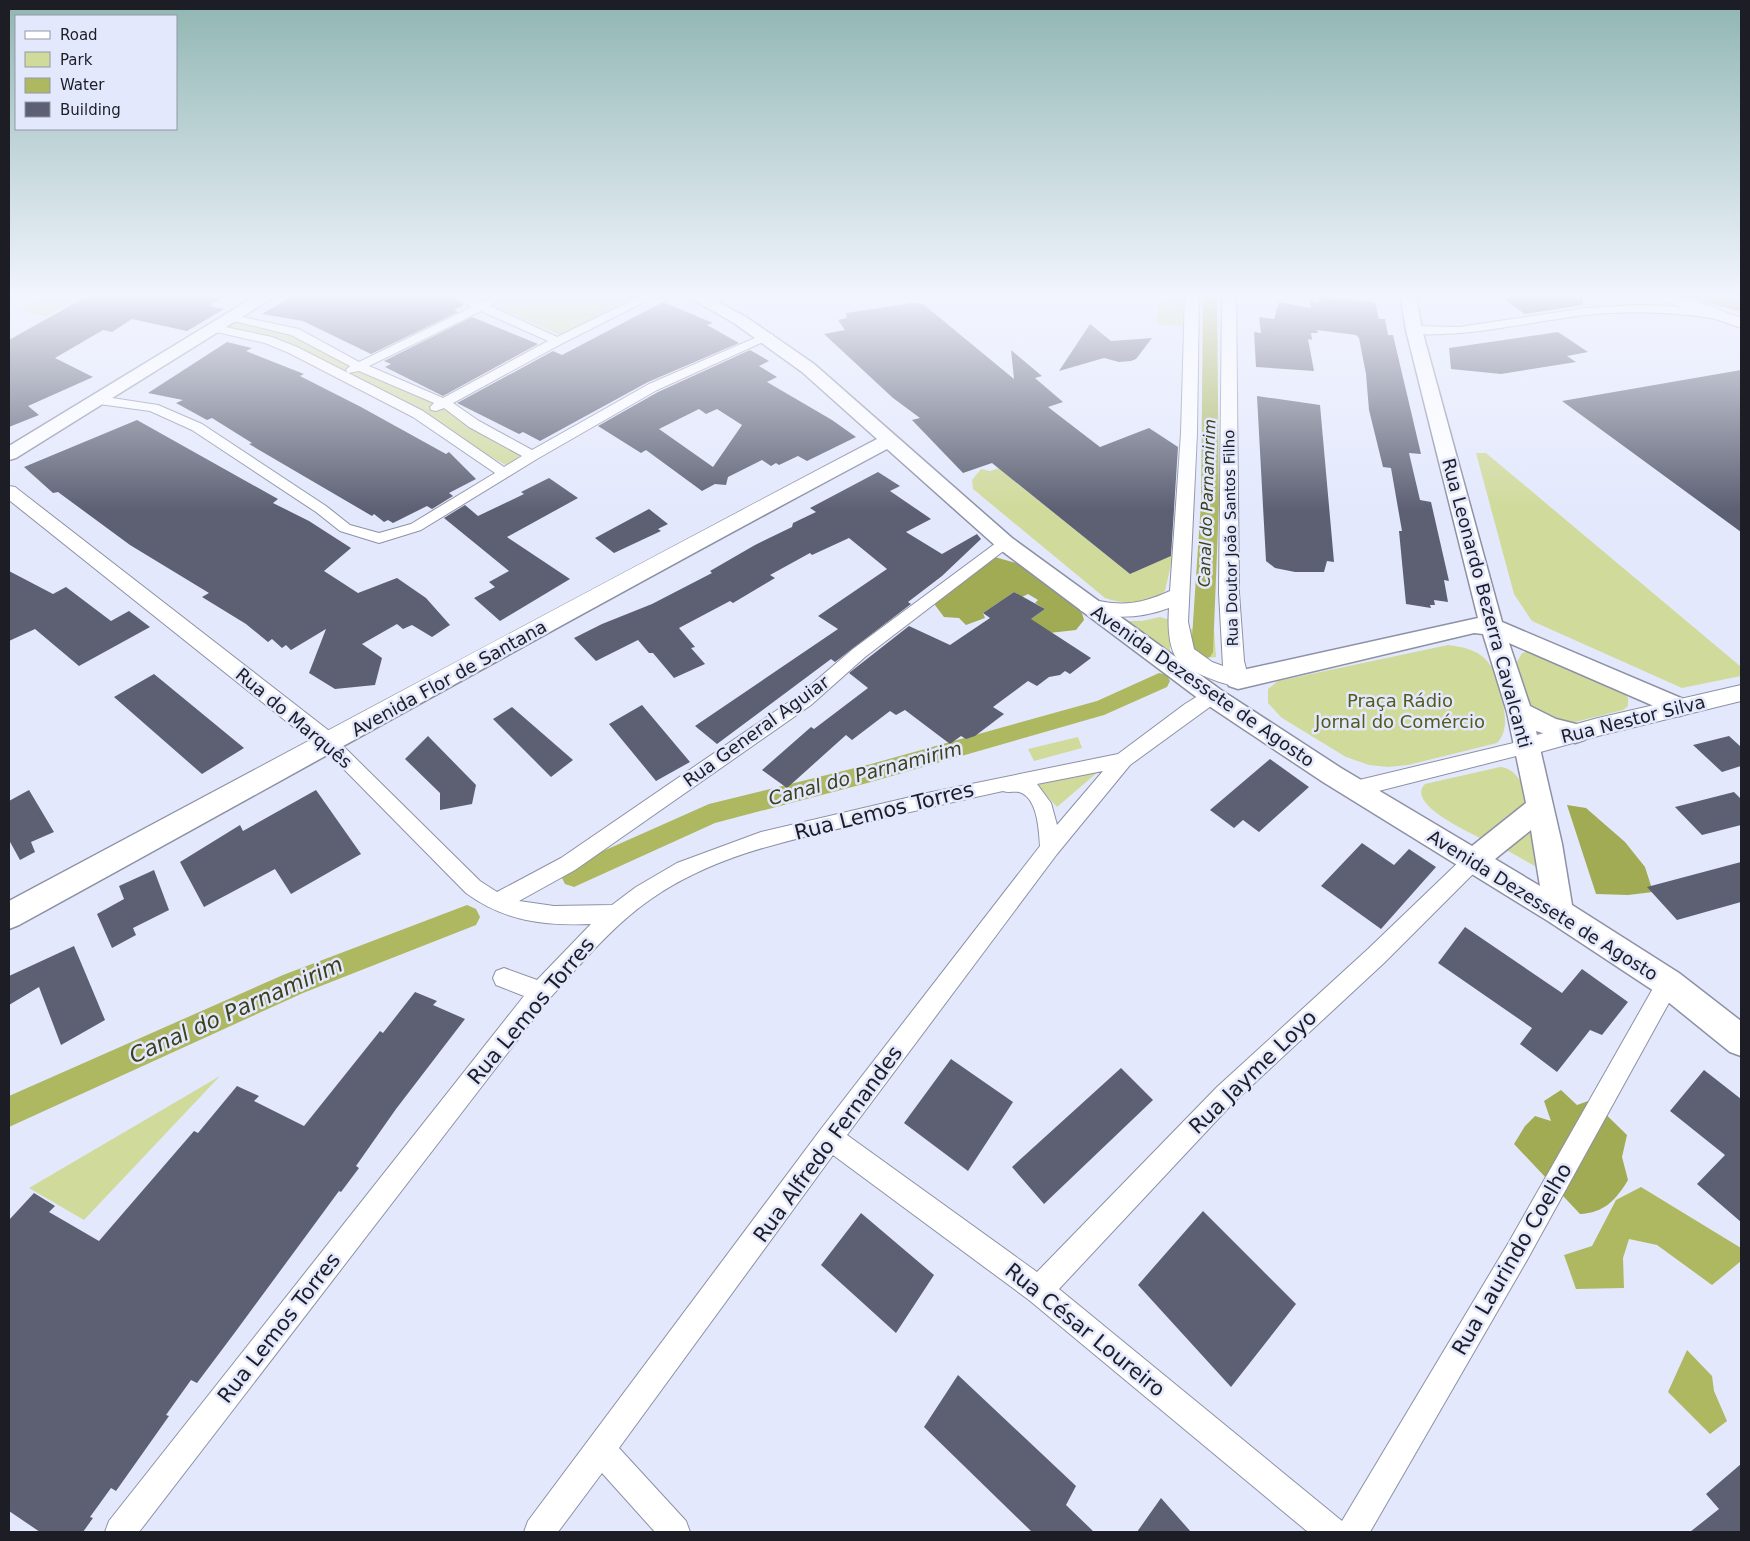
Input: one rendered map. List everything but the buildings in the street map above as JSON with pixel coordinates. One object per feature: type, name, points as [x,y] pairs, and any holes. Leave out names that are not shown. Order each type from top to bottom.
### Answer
[{"type":"main road","points":[[9,454],[154,366]]},
{"type":"main road","name":"Avenida Dezessete de Agosto","points":[[805,366],[1004,543],[1212,696],[1355,789],[1558,912],[1668,984],[1741,1041]]},
{"type":"main road","name":"Rua Leonardo Bezerra Cavalcanti","points":[[1423,366],[1492,626],[1519,712],[1554,875],[1558,912]]},
{"type":"main road","name":"Avenida Flor de Santana","points":[[9,916],[638,573],[889,440]]},
{"type":"main road","points":[[1236,670],[1443,633],[1474,625],[1492,626],[1679,707]]},
{"type":"main road","points":[[1443,633],[1467,640],[1503,661]]},
{"type":"main road","points":[[1519,712],[1550,727],[1575,733]]},
{"type":"main road","points":[[1473,861],[1540,807]]},
{"type":"street","points":[[324,366],[418,414],[504,473]]},
{"type":"street","points":[[342,375],[358,366],[445,404],[474,424],[532,456]]},
{"type":"street","points":[[418,414],[445,404],[513,366]]},
{"type":"street","points":[[99,400],[153,408],[197,427],[321,509],[345,528],[379,538],[416,527],[532,456],[653,387],[702,366]]},
{"type":"street","name":"Rua Doutor João Santos Filho","points":[[1190,366],[1189,433],[1178,595],[1180,642],[1184,653],[1195,661],[1220,663],[1236,670],[1228,531],[1229,366]]},
{"type":"street","name":"Rua do Marquês","points":[[9,490],[329,743],[473,887],[496,903],[540,914],[576,916],[616,914]]},
{"type":"street","name":"Rua General Aguiar","points":[[496,903],[568,864],[804,700],[859,653],[1004,543]]},
{"type":"street","points":[[1088,606],[1117,611],[1136,611],[1155,607],[1178,595]]},
{"type":"street","points":[[1123,760],[1191,709],[1212,696],[1236,670]]},
{"type":"street","name":"Rua Nestor Silva","points":[[1526,747],[1575,733],[1741,693]]},
{"type":"street","points":[[1355,789],[1526,747]]},
{"type":"street","name":"Rua Lemos Torres","points":[[120,1532],[541,992],[616,914],[659,882],[718,854],[816,826],[991,785],[1123,760]]},
{"type":"street","name":"Rua Alfredo Fernandes","points":[[539,1532],[830,1138],[1050,848],[1123,760]]},
{"type":"street","points":[[991,785],[1023,785],[1036,796],[1048,826],[1050,848]]},
{"type":"street","name":"Rua Jayme Loyo","points":[[1039,1290],[1225,1096],[1376,956],[1473,861]]},
{"type":"street","points":[[504,978],[541,992]]},
{"type":"street","name":"Rua Laurindo Coelho","points":[[1353,1532],[1518,1251],[1668,984]]},
{"type":"street","name":"Rua César Loureiro","points":[[830,1138],[1039,1290],[1332,1532]]},
{"type":"street","points":[[601,1450],[675,1532]]},
{"type":"green space","points":[[322,366],[366,366],[445,403],[527,456],[515,470]]},
{"type":"green space","points":[[1476,453],[1486,453],[1740,666],[1741,676],[1682,688],[1532,621],[1514,594]]},
{"type":"green space","points":[[1041,454],[1014,481],[1130,574],[1173,555],[1165,591],[1151,599],[1128,603],[1105,598],[973,489],[972,480],[981,469],[990,471]]},
{"type":"green space","points":[[1160,617],[1170,620],[1170,656],[1124,621],[1142,621]]},
{"type":"green space","points":[[1191,629],[1214,631],[1216,657],[1203,658],[1191,647]]},
{"type":"green space","name":"Praça Rádio Jornal do Comércio","points":[[1448,645],[1461,647],[1479,654],[1492,668],[1504,706],[1505,717],[1505,726],[1497,743],[1408,765],[1388,767],[1369,765],[1346,757],[1282,718],[1268,703],[1268,689],[1278,681]]},
{"type":"green space","points":[[1530,651],[1621,690],[1628,698],[1628,706],[1623,710],[1567,724],[1533,709],[1528,700],[1517,662],[1522,653]]},
{"type":"green space","points":[[1078,737],[1082,748],[1034,761],[1028,749]]},
{"type":"green space","name":"Praça Rádio Jornal do Comércio","points":[[1500,767],[1512,771],[1516,775],[1532,803],[1484,840],[1441,816],[1424,800],[1421,792],[1425,784]]},
{"type":"green space","points":[[1099,771],[1057,807],[1037,785]]},
{"type":"green space","points":[[1531,826],[1540,869],[1501,847]]},
{"type":"green space","points":[[220,1076],[84,1220],[29,1188]]},
{"type":"shaded area","points":[[991,556],[1016,563],[1063,594],[1081,610],[1084,620],[1076,630],[1049,633],[1020,627],[1045,609],[1035,603],[1038,600],[1028,594],[1022,597],[1014,592],[983,613],[985,618],[966,625],[959,618],[944,617],[935,605],[938,597]]},
{"type":"shaded area","points":[[1567,805],[1586,808],[1625,842],[1645,867],[1653,892],[1628,895],[1596,894]]},
{"type":"shaded area","points":[[1561,1090],[1577,1105],[1591,1100],[1627,1135],[1622,1157],[1628,1180],[1614,1199],[1596,1211],[1580,1214],[1514,1144],[1525,1126],[1535,1116],[1551,1121],[1544,1101]]},
{"type":"water","points":[[1641,1187],[1741,1248],[1741,1261],[1712,1285],[1657,1245],[1629,1239],[1623,1258],[1624,1288],[1576,1289],[1564,1255],[1592,1246],[1616,1200]]},
{"type":"water","points":[[1687,1350],[1712,1376],[1714,1391],[1727,1421],[1710,1434],[1668,1392]]},
{"type":"waterway","name":"Canal do Parnamirim","points":[[1202,652],[1210,503],[1210,366]]},
{"type":"waterway","name":"Canal do Parnamirim","points":[[574,876],[709,814],[871,773],[1104,707],[1159,681]]},
{"type":"waterway","name":"Canal do Parnamirim","points":[[9,1112],[235,1008],[350,960],[467,917]]}]
